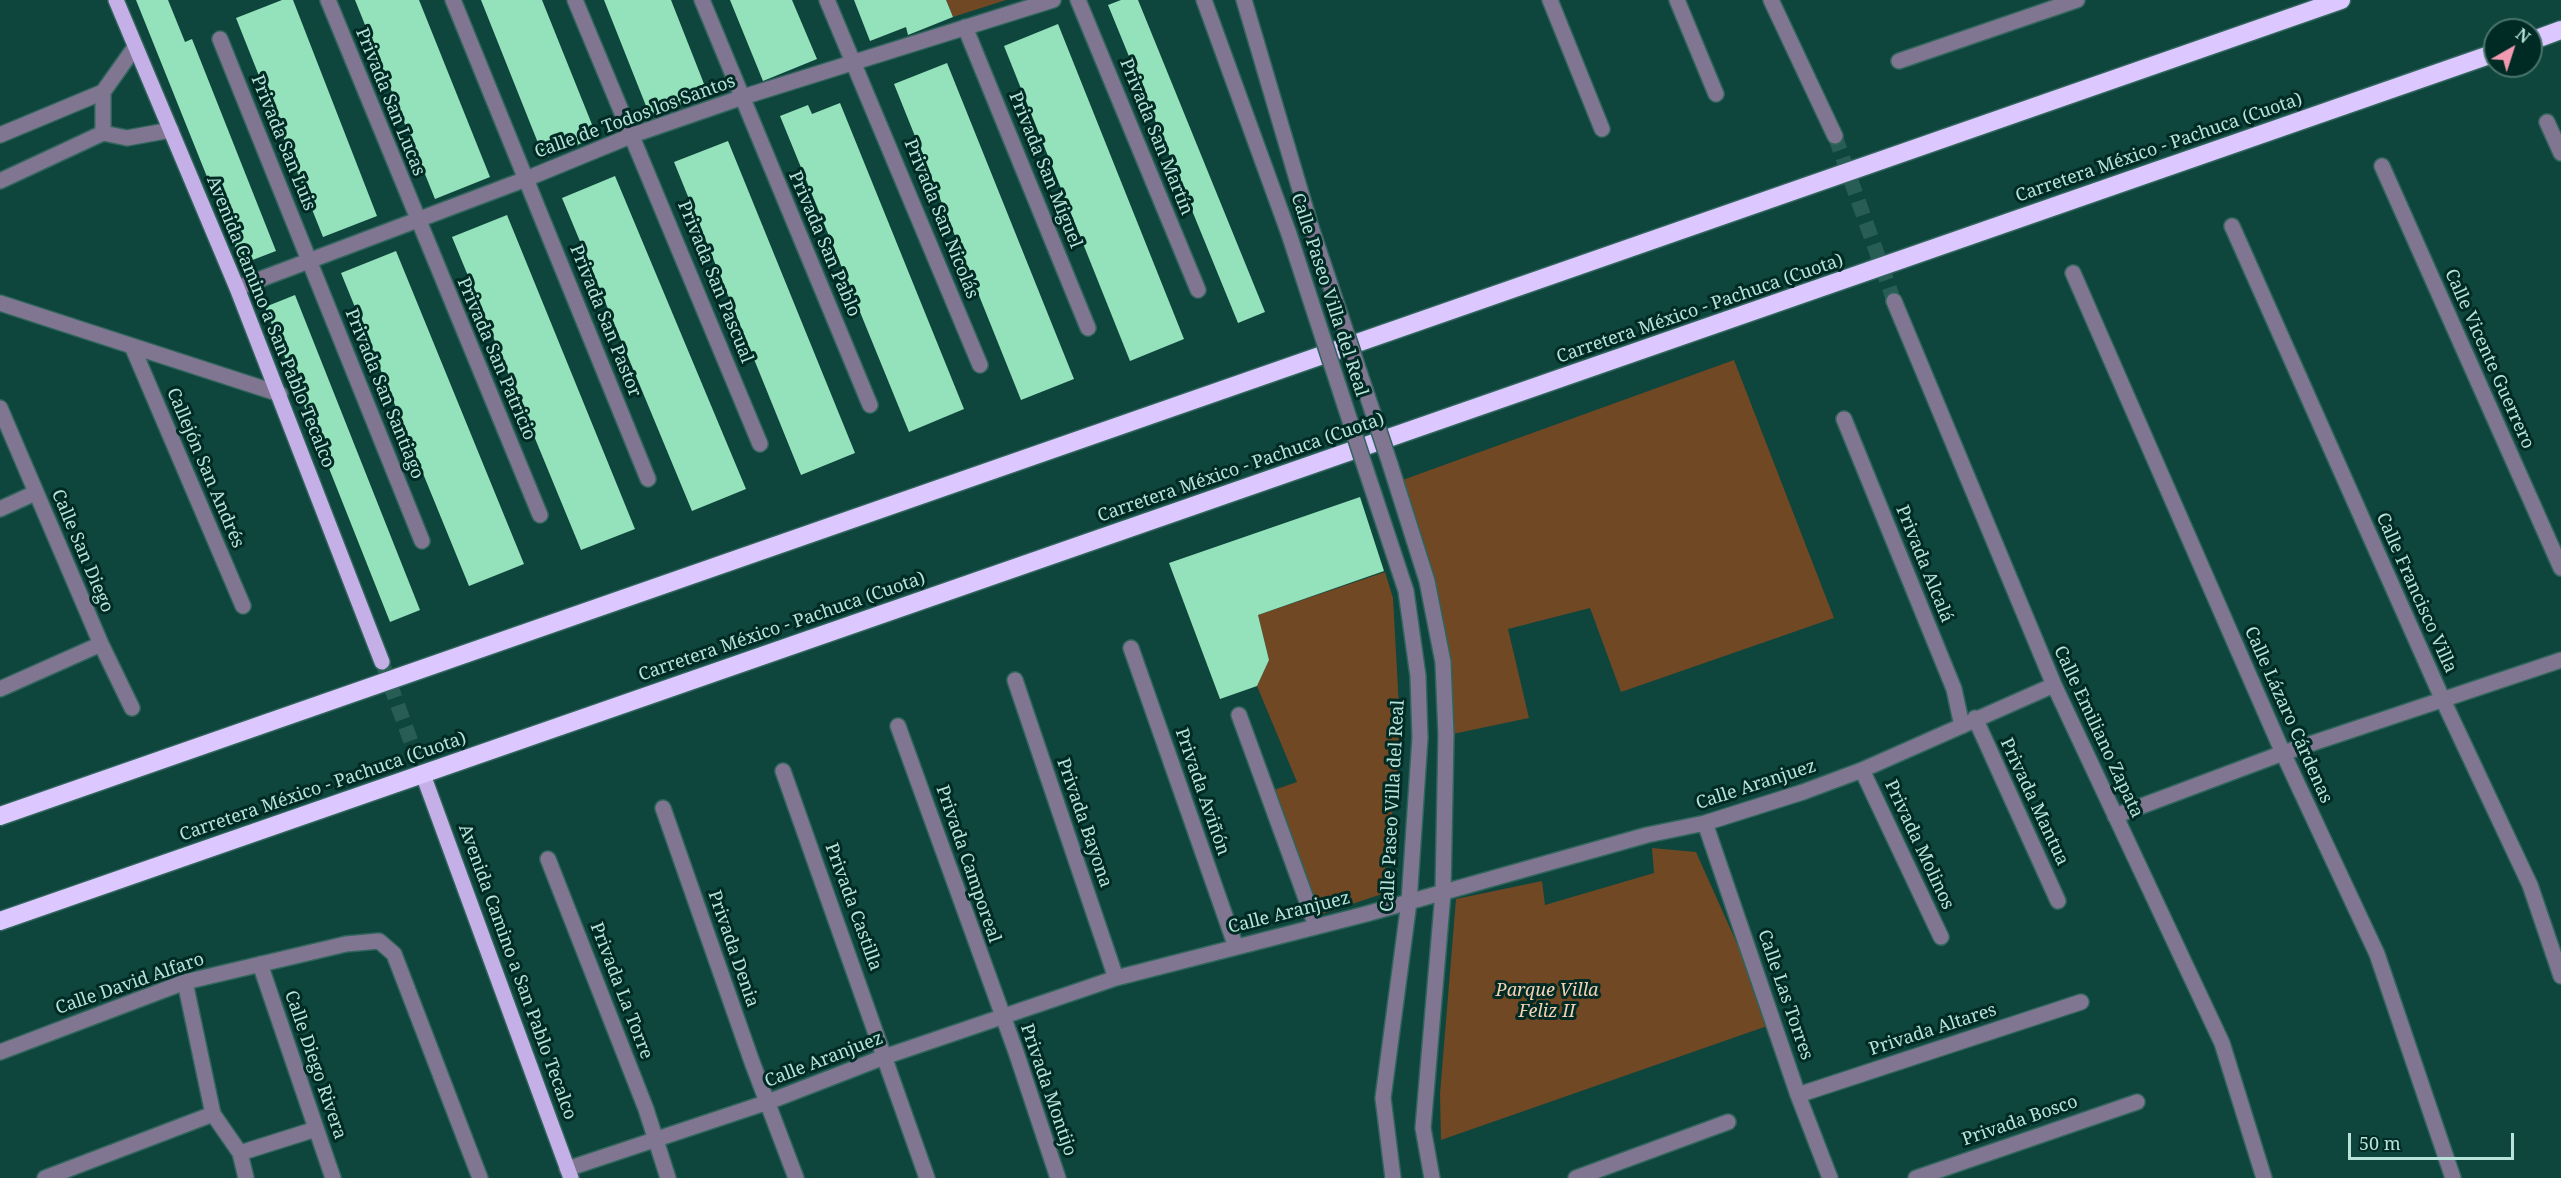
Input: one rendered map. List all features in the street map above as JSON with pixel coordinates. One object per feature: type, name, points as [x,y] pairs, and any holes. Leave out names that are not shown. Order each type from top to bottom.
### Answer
[{"type":"highway","points":[[0,816],[2341,0]]},
{"type":"highway","points":[[2543,36],[2561,30]]},
{"type":"highway","name":"Carretera México - Pachuca (Cuota)","points":[[0,921],[2483,57]]},
{"type":"main road","name":"Avenida Camino a San Pablo Tecalco","points":[[116,0],[280,394],[382,662]]},
{"type":"main road","name":"Avenida Camino a San Pablo Tecalco","points":[[425,780],[569,1173]]},
{"type":"street","name":"Privada San Lucas","points":[[328,0],[416,218]]},
{"type":"street","name":"Privada San Pastor","points":[[453,0],[648,479]]},
{"type":"street","name":"Privada San Pascual","points":[[575,0],[760,444]]},
{"type":"street","name":"Privada San Pablo","points":[[702,0],[870,405]]},
{"type":"street","name":"Privada San Nicolás","points":[[827,0],[866,88],[980,365]]},
{"type":"street","name":"Calle de Todos los Santos","points":[[237,288],[633,135],[743,97],[1053,0]]},
{"type":"street","name":"Privada San Martín","points":[[1078,0],[1198,290]]},
{"type":"street","name":"Calle Paseo Villa del Real","points":[[1204,0],[1289,234],[1406,591],[1418,676],[1419,738],[1409,902],[1383,1098],[1393,1178]]},
{"type":"street","name":"Calle Paseo Villa del Real","points":[[1244,0],[1311,226],[1427,581],[1443,662],[1446,735],[1443,892],[1423,1128],[1432,1178]]},
{"type":"street","points":[[1550,0],[1602,129]]},
{"type":"street","points":[[1677,0],[1716,94]]},
{"type":"street","points":[[1772,0],[1835,136]]},
{"type":"street","points":[[1899,61],[2077,0]]},
{"type":"street","name":"Privada San Miguel","points":[[965,27],[1088,328]]},
{"type":"street","name":"Privada San Luis","points":[[220,39],[311,261]]},
{"type":"street","points":[[0,135],[103,92],[135,46]]},
{"type":"street","points":[[103,92],[103,132]]},
{"type":"street","points":[[2547,122],[2561,153]]},
{"type":"street","points":[[0,181],[103,132],[127,138],[171,130]]},
{"type":"street","name":"Calle Vicente Guerrero","points":[[2382,166],[2561,568]]},
{"type":"street","name":"Privada San Patricio","points":[[416,218],[540,515]]},
{"type":"street","name":"Calle Francisco Villa","points":[[2232,226],[2442,698],[2530,885],[2561,976]]},
{"type":"street","name":"Privada San Santiago","points":[[311,261],[423,541]]},
{"type":"street","name":"Calle Lázaro Cárdenas","points":[[2073,273],[2283,753],[2377,954],[2453,1178]]},
{"type":"street","name":"Calle Emiliano Zapata","points":[[1894,301],[2054,686],[2222,1043],[2264,1178]]},
{"type":"street","points":[[0,303],[280,394]]},
{"type":"street","name":"Callejón San Andrés","points":[[132,346],[243,606]]},
{"type":"street","name":"Calle San Diego","points":[[0,408],[101,644],[132,708]]},
{"type":"street","name":"Privada Alcalá","points":[[1844,419],[1969,722]]},
{"type":"street","points":[[0,509],[35,493]]},
{"type":"street","points":[[0,689],[101,644]]},
{"type":"street","name":"Privada Aviñón","points":[[1131,648],[1236,947]]},
{"type":"street","points":[[2115,816],[2283,753],[2561,660]]},
{"type":"street","name":"Privada Bayona","points":[[1015,680],[1116,978]]},
{"type":"street","name":"Calle Aranjuez","points":[[569,1173],[655,1138],[768,1102],[884,1057],[1116,978],[1409,902],[1637,838],[1705,823],[1803,792],[1862,770],[2054,686]]},
{"type":"street","points":[[1239,715],[1316,926]]},
{"type":"street","name":"Privada Mantua","points":[[1969,722],[2058,901]]},
{"type":"street","name":"Privada Camporeal","points":[[898,726],[1001,1016]]},
{"type":"street","name":"Privada Molinos","points":[[1862,770],[1941,937]]},
{"type":"street","name":"Privada Castilla","points":[[783,771],[927,1178]]},
{"type":"street","name":"Privada Denia","points":[[663,808],[752,1062],[796,1178]]},
{"type":"street","name":"Calle Las Torres","points":[[1705,823],[1798,1095],[1830,1178]]},
{"type":"street","name":"Privada La Torre","points":[[548,859],[642,1098],[668,1178]]},
{"type":"street","name":"Calle David Alfaro","points":[[0,1052],[185,982],[346,944],[380,941],[394,954],[480,1178]]},
{"type":"street","name":"Calle Diego Rivera","points":[[260,964],[333,1178]]},
{"type":"street","points":[[185,982],[213,1114],[240,1153],[246,1178]]},
{"type":"street","name":"Privada Altares","points":[[1798,1095],[2081,1002]]},
{"type":"street","name":"Privada Montijo","points":[[1001,1016],[1058,1178]]},
{"type":"street","name":"Privada Bosco","points":[[1916,1178],[2137,1102]]},
{"type":"street","points":[[45,1178],[213,1114]]},
{"type":"street","points":[[1576,1178],[1728,1122]]},
{"type":"street","points":[[240,1153],[316,1129]]},
{"type":"green space","points":[[946,0],[1006,0],[953,17]]},
{"type":"green space","points":[[1734,360],[1834,618],[1621,692],[1590,608],[1508,629],[1529,718],[1448,735],[1444,663],[1397,482]]},
{"type":"green space","points":[[1385,572],[1393,598],[1401,743],[1382,894],[1310,918],[1271,791],[1297,782],[1257,686],[1269,660],[1258,615]]},
{"type":"green space","name":"Parque Villa Feliz II","points":[[1652,848],[1696,852],[1773,1024],[1441,1140],[1440,1094],[1456,899],[1542,881],[1545,905],[1654,873]]},
{"type":"building","points":[[136,0],[168,0],[185,42],[192,39],[276,251],[242,264]]},
{"type":"building","points":[[282,0],[293,0],[377,216],[323,237],[236,18]]},
{"type":"building","points":[[355,0],[419,0],[490,177],[435,199]]},
{"type":"building","points":[[481,0],[542,0],[597,137],[544,158]]},
{"type":"building","points":[[604,0],[671,0],[708,94],[650,116]]},
{"type":"building","points":[[730,0],[792,0],[817,59],[763,81]]},
{"type":"building","points":[[854,0],[946,0],[953,17],[908,35],[906,27],[870,41]]},
{"type":"building","points":[[1121,0],[1138,0],[1265,312],[1238,323],[1108,5]]},
{"type":"building","points":[[1058,24],[1184,339],[1130,361],[1004,46]]},
{"type":"building","points":[[947,63],[1074,379],[1021,400],[894,84]]},
{"type":"building","points":[[840,103],[964,409],[909,432],[780,116],[808,105],[812,114]]},
{"type":"building","points":[[728,141],[855,453],[801,475],[674,162]]},
{"type":"building","points":[[615,176],[746,489],[692,511],[562,198]]},
{"type":"building","points":[[507,215],[635,529],[581,550],[452,237]]},
{"type":"building","points":[[396,251],[524,564],[469,586],[341,273]]},
{"type":"building","points":[[295,295],[420,610],[390,622],[265,307]]},
{"type":"building","points":[[1360,497],[1384,571],[1258,615],[1269,660],[1257,686],[1220,699],[1169,563]]},
{"type":"tunnel","points":[[1835,136],[1894,301]]},
{"type":"tunnel","points":[[382,662],[425,780]]}]
